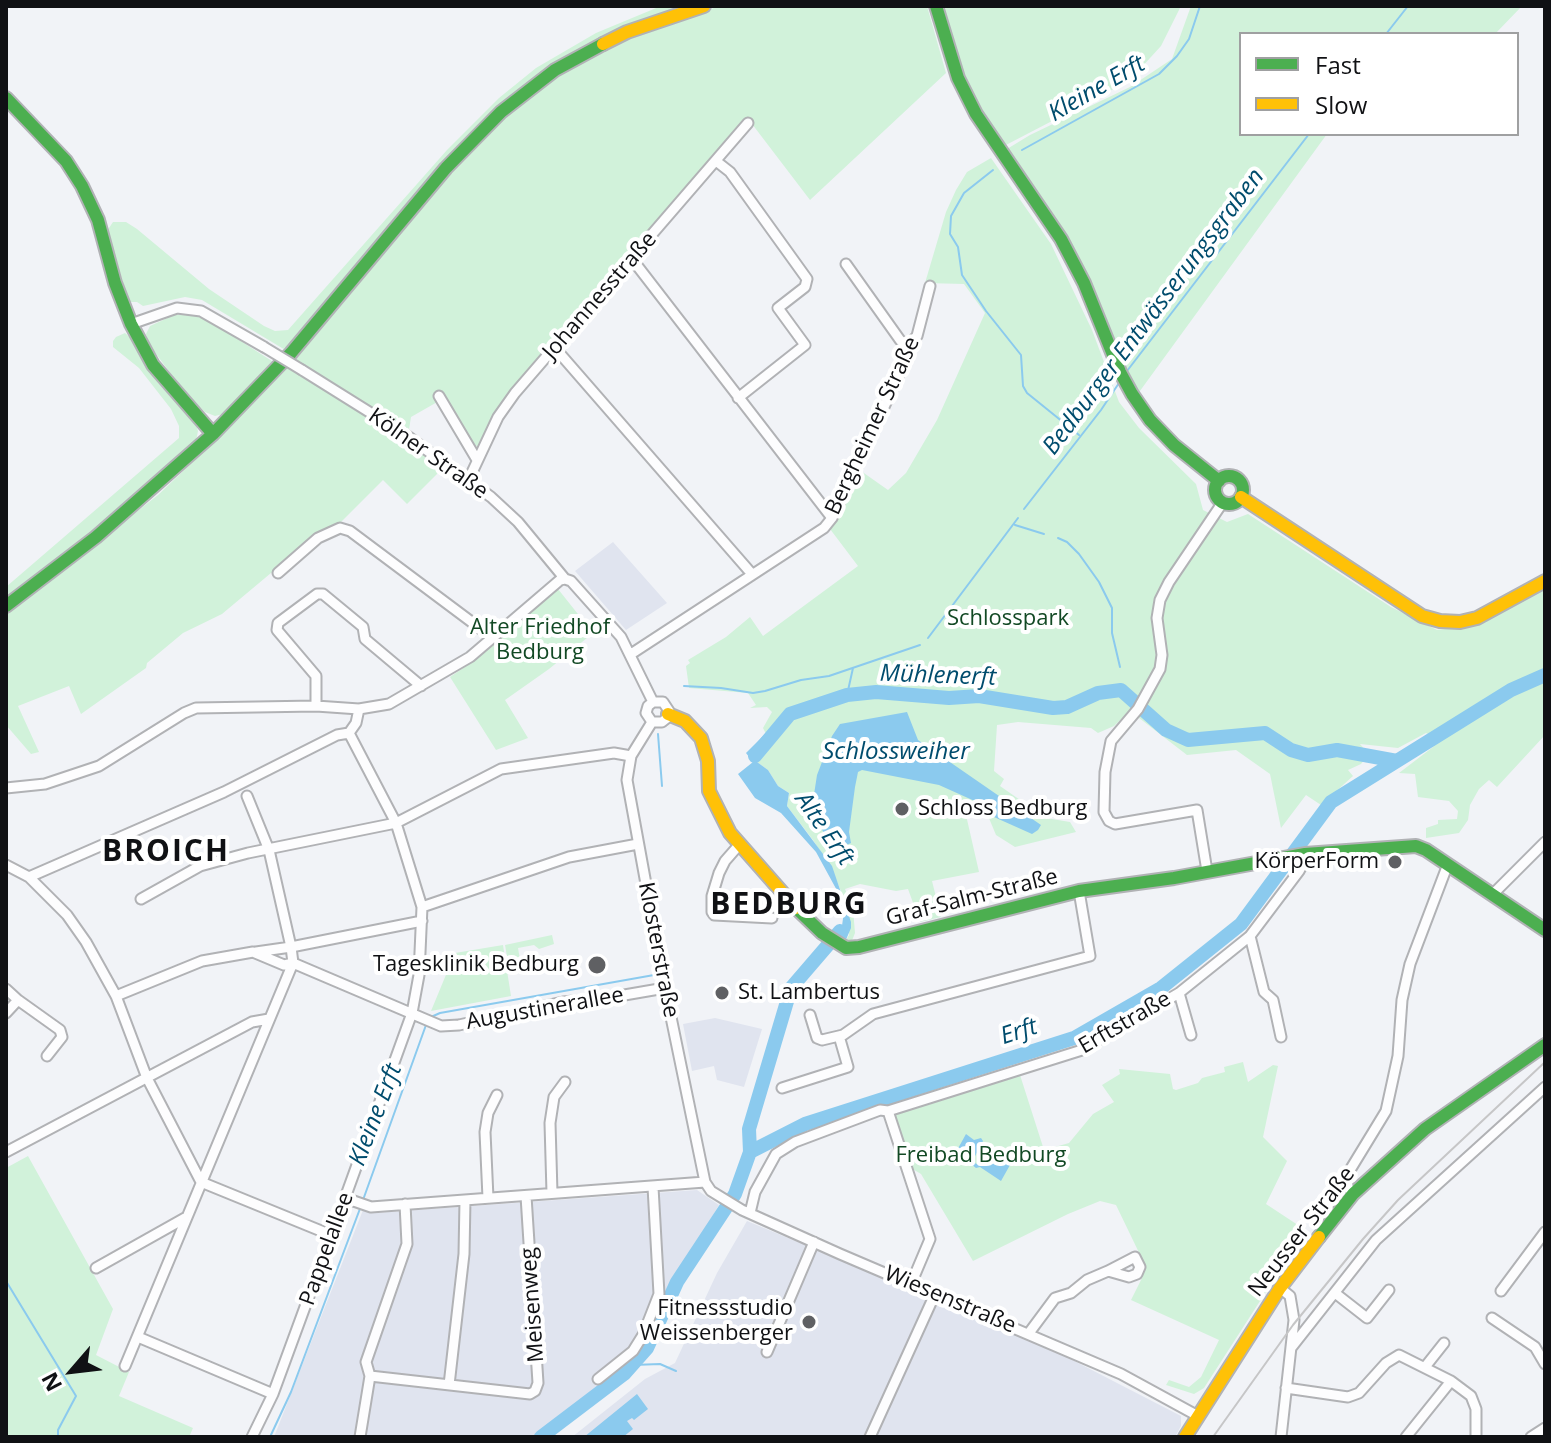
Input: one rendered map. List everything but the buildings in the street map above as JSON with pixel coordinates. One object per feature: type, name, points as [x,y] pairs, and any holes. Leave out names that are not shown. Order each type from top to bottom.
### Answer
[{"type":"street","points":[[6,606],[96,537],[213,434],[291,353],[446,168],[501,112],[555,70],[590,50],[627,32],[704,6]]},
{"type":"street","points":[[936,6],[958,78],[976,114],[1061,239],[1084,283],[1132,394],[1150,420],[1174,445],[1219,481]]},
{"type":"street","points":[[6,98],[66,161],[82,186],[98,220],[115,283],[131,324],[153,365],[213,434]]},
{"type":"street","name":"Johannesstraße","points":[[468,481],[498,417],[515,393],[748,123]]},
{"type":"street","points":[[716,161],[730,172],[807,279],[805,287],[778,308],[805,345],[738,398]]},
{"type":"street","points":[[632,259],[832,518]]},
{"type":"street","points":[[846,264],[907,346]]},
{"type":"street","name":"Bergheimer Straße","points":[[631,654],[824,528],[832,518],[905,362],[907,346],[917,336],[930,286]]},
{"type":"street","name":"Kölner Straße","points":[[131,324],[165,310],[201,311],[406,435],[518,522],[565,579],[571,581],[621,637],[653,702]]},
{"type":"street","points":[[555,348],[751,573]]},
{"type":"street","points":[[439,396],[477,460]]},
{"type":"street","points":[[1229,476],[1239,480],[1243,488],[1241,497],[1233,503],[1223,502],[1217,495],[1219,481],[1229,476]]},
{"type":"street","points":[[1241,497],[1422,616],[1440,621],[1460,622],[1477,618],[1545,581]]},
{"type":"street","points":[[1207,871],[1197,810],[1115,824],[1104,812],[1104,798],[1106,761],[1111,741],[1138,709],[1158,677],[1162,655],[1157,618],[1160,600],[1223,502]]},
{"type":"street","points":[[278,573],[318,538],[340,528],[350,531],[493,638]]},
{"type":"street","points":[[6,788],[45,784],[99,766],[196,708],[380,707],[470,657],[565,579]]},
{"type":"street","points":[[316,706],[316,676],[277,630],[278,623],[317,594],[323,594],[363,627],[365,639],[421,686]]},
{"type":"street","points":[[653,702],[663,702],[668,714],[662,722],[652,722],[646,713],[653,702]]},
{"type":"street","points":[[29,877],[224,792],[337,735],[349,733],[356,723],[359,709]]},
{"type":"street","points":[[668,714],[685,721],[701,738],[708,761],[708,783],[714,805],[739,845],[719,873],[712,896],[712,912],[714,915],[772,918]]},
{"type":"street","name":"Klosterstraße","points":[[652,722],[631,756],[627,780],[664,984],[705,1182]]},
{"type":"street","name":"Pappelallee","points":[[252,1437],[273,1394],[412,1013],[419,975],[422,907],[396,823],[349,733]]},
{"type":"street","points":[[141,899],[200,866],[396,823],[501,769],[614,753],[631,756]]},
{"type":"street","points":[[125,1366],[293,963],[269,850],[247,796]]},
{"type":"street","points":[[1492,895],[1545,842]]},
{"type":"street","points":[[422,907],[569,857],[638,844]]},
{"type":"street","name":"Graf-Salm-Straße","points":[[739,845],[822,933],[846,948],[1079,891],[1274,858],[1416,846],[1545,930]]},
{"type":"street","name":"Erftstraße","points":[[746,1212],[776,1154],[795,1142],[880,1110],[888,1111],[1082,1050],[1179,993],[1250,936],[1299,871],[1307,854]]},
{"type":"street","points":[[1353,1194],[1348,1187],[1347,1175],[1386,1111],[1398,1056],[1402,1000],[1410,964],[1448,864]]},
{"type":"street","points":[[6,865],[29,877],[75,925],[116,996],[147,1078],[201,1182],[331,1235]]},
{"type":"street","points":[[810,1015],[817,1038],[822,1040],[839,1036],[873,1014],[1090,956],[1079,891]]},
{"type":"street","name":"Augustinerallee","points":[[116,996],[202,961],[422,921]]},
{"type":"street","points":[[1250,936],[1264,992],[1273,1000],[1281,1037]]},
{"type":"street","name":"Augustinerallee","points":[[253,952],[284,965],[293,963],[441,1026],[459,1025],[563,1002],[607,998],[664,984]]},
{"type":"street","points":[[6,989],[60,1030],[62,1037],[47,1056]]},
{"type":"street","points":[[1179,993],[1191,1035]]},
{"type":"street","points":[[6,1013],[18,1000]]},
{"type":"street","points":[[6,1139],[9,1150],[252,1022],[269,1019]]},
{"type":"street","points":[[782,1088],[848,1067],[839,1036]]},
{"type":"street","name":"Neusser Straße","points":[[1185,1437],[1280,1288],[1353,1194],[1425,1129],[1545,1045]]},
{"type":"street","points":[[552,1193],[550,1123],[554,1097],[565,1082]]},
{"type":"street","points":[[1291,1348],[1376,1240],[1545,1087]]},
{"type":"street","points":[[488,1198],[485,1132],[488,1113],[497,1095]]},
{"type":"street","points":[[888,1111],[930,1239],[911,1284]]},
{"type":"street","points":[[345,1198],[361,1204],[405,1204],[705,1182]]},
{"type":"street","name":"Wiesenstraße","points":[[705,1182],[722,1199],[746,1212],[1029,1333],[1133,1380],[1198,1416]]},
{"type":"street","points":[[598,1379],[633,1351],[643,1335],[659,1294],[653,1187]]},
{"type":"street","name":"Meisenweg","points":[[370,1376],[530,1394],[535,1391],[538,1383],[526,1196]]},
{"type":"street","points":[[449,1385],[464,1254],[465,1200]]},
{"type":"street","points":[[360,1437],[370,1376],[366,1362],[407,1244],[405,1204]]},
{"type":"street","points":[[96,1268],[185,1218]]},
{"type":"street","points":[[1501,1291],[1545,1232]]},
{"type":"street","points":[[767,1352],[814,1242]]},
{"type":"street","points":[[1029,1333],[1055,1298],[1071,1293],[1087,1280],[1108,1271]]},
{"type":"street","points":[[1280,1288],[1290,1296],[1294,1308],[1281,1437]]},
{"type":"street","points":[[1335,1293],[1367,1318],[1389,1290]]},
{"type":"street","points":[[870,1437],[935,1294]]},
{"type":"street","points":[[1492,1318],[1535,1347],[1545,1364]]},
{"type":"street","points":[[138,1337],[273,1394]]},
{"type":"street","points":[[1425,1367],[1444,1343]]},
{"type":"street","points":[[1286,1388],[1348,1397],[1359,1393],[1391,1358],[1399,1355],[1451,1381],[1475,1402],[1476,1437]]},
{"type":"street","points":[[1406,1437],[1451,1381]]},
{"type":"street","points":[[1531,1437],[1545,1428]]},
{"type":"shaded area","points":[[613,542],[667,603],[626,630],[575,571]]},
{"type":"shaded area","points":[[715,1018],[762,1029],[744,1087],[717,1080],[714,1066],[692,1071],[683,1024]]},
{"type":"shaded area","points":[[697,1190],[719,1205],[675,1280],[642,1347],[629,1363],[533,1437],[274,1437],[363,1210],[375,1213]]},
{"type":"shaded area","points":[[747,1221],[1024,1335],[1181,1416],[1181,1426],[1175,1437],[572,1437],[645,1379],[675,1363],[717,1273]]},
{"type":"green space","points":[[661,6],[690,6],[529,84],[287,351],[202,300],[185,297],[143,306],[129,302],[107,231],[113,222],[126,222],[137,229],[209,289],[264,326],[275,331],[288,330],[447,150],[499,98],[536,68],[596,33]]},
{"type":"green space","points":[[720,6],[927,6],[946,73],[810,200],[749,120],[521,378],[494,414],[478,448],[439,401],[411,417],[407,442],[442,469],[407,504],[383,480],[341,522],[314,537],[222,614],[183,633],[147,663],[146,668],[81,714],[69,686],[18,706],[39,752],[31,754],[6,725],[6,613],[158,495],[216,440],[295,357],[434,190],[497,121],[561,71],[625,37]]},
{"type":"green space","points":[[944,6],[1181,6],[1161,46],[1129,81],[1004,146],[981,113],[962,77]]},
{"type":"green space","points":[[1191,6],[1522,6],[1497,32],[1239,32],[1239,136],[1326,136],[1137,395],[1089,280],[1067,236],[1007,149],[1130,87],[1172,59]]},
{"type":"green space","name":"Schlosspark","points":[[991,158],[1051,244],[1092,330],[1119,402],[1139,428],[1196,484],[1203,510],[1227,522],[1248,514],[1391,607],[1437,630],[1476,625],[1545,586],[1545,735],[1497,787],[1489,780],[1479,789],[1470,805],[1468,820],[1459,833],[1426,838],[1426,828],[1438,824],[1438,820],[1457,819],[1458,811],[1449,801],[1418,797],[1415,774],[1399,773],[1433,747],[1438,739],[1426,733],[1398,748],[1360,744],[1367,752],[1366,758],[1348,770],[1353,776],[1321,805],[1306,795],[1281,828],[1270,774],[1236,750],[1187,755],[1130,711],[1114,726],[1098,733],[1091,728],[1018,722],[997,725],[994,771],[1004,779],[1000,786],[1046,818],[1070,822],[1076,832],[1015,847],[996,835],[986,811],[966,815],[979,872],[932,881],[941,917],[920,922],[908,889],[896,891],[860,884],[845,889],[853,909],[855,933],[851,943],[845,942],[849,935],[849,910],[832,870],[787,806],[789,793],[778,786],[768,770],[757,762],[757,754],[768,738],[763,728],[772,712],[767,707],[750,708],[756,705],[748,693],[689,688],[686,666],[690,663],[688,660],[726,637],[750,617],[763,636],[858,566],[830,529],[861,471],[888,490],[906,473],[937,420],[985,313],[964,284],[925,283],[946,212],[956,190],[967,172]]},
{"type":"green space","points":[[190,314],[208,320],[275,363],[223,414],[215,416],[205,412],[185,393],[148,343],[146,334],[150,326],[174,315]]},
{"type":"green space","points":[[125,333],[132,339],[159,384],[196,425],[196,441],[95,532],[6,601],[6,587],[179,438],[179,426],[171,409],[139,368],[113,347],[116,337]]},
{"type":"green space","name":"Alter Friedhof Bedburg","points":[[558,589],[593,633],[505,700],[528,738],[496,750],[450,677],[478,658]]},
{"type":"green space","points":[[552,935],[554,944],[539,949],[534,945],[518,948],[522,971],[510,974],[505,945]]},
{"type":"green space","points":[[503,945],[511,996],[431,1011],[455,953]]},
{"type":"green space","name":"Freibad Bedburg","points":[[1243,1062],[1248,1082],[1273,1065],[1278,1066],[1263,1137],[1287,1161],[1266,1204],[1310,1233],[1280,1270],[1204,1388],[1194,1394],[1166,1385],[1169,1380],[1189,1387],[1201,1377],[1219,1340],[1131,1300],[1142,1278],[1144,1263],[1116,1205],[1100,1201],[973,1261],[921,1174],[911,1168],[893,1115],[1020,1075],[1044,1150],[1069,1143],[1093,1114],[1114,1102],[1102,1085],[1120,1074],[1119,1069],[1170,1074],[1173,1089],[1176,1090],[1225,1072],[1224,1067]]},
{"type":"green space","points":[[28,1156],[113,1309],[96,1355],[129,1372],[119,1396],[193,1428],[189,1437],[6,1437],[6,1168]]},
{"type":"water","name":"Schlossweiher","points":[[907,712],[918,740],[1041,825],[1038,830],[1032,834],[994,817],[987,812],[988,807],[939,785],[862,770],[858,772],[855,787],[849,832],[851,843],[835,850],[819,825],[813,801],[817,775],[832,736],[840,724]]},
{"type":"water","points":[[765,734],[768,738],[757,754],[757,762],[768,770],[778,786],[789,793],[787,806],[832,866],[851,922],[845,942],[833,934],[842,926],[844,911],[840,896],[816,852],[781,813],[755,798],[738,774],[753,762],[746,753]]},
{"type":"water","points":[[966,1134],[974,1140],[981,1138],[983,1141],[972,1162],[977,1164],[988,1150],[1010,1165],[1001,1181],[980,1167],[976,1168],[956,1152]]},
{"type":"water","points":[[637,1394],[648,1409],[634,1420],[627,1421],[633,1429],[623,1437],[584,1437]]},
{"type":"waterway","name":"Kleine Erft","points":[[1022,150],[1159,74],[1189,39],[1200,6]]},
{"type":"waterway","name":"Bedburger Entwässerungsgraben","points":[[1388,32],[1408,6]]},
{"type":"waterway","name":"Bedburger Entwässerungsgraben","points":[[1127,371],[1307,136]]},
{"type":"waterway","name":"Kleine Erft","points":[[993,170],[964,193],[951,216],[950,234],[958,247],[962,275],[1021,355],[1023,386],[1027,393],[1079,435]]},
{"type":"waterway","name":"Bedburger Entwässerungsgraben","points":[[1024,509],[1119,383]]},
{"type":"waterway","points":[[928,638],[1018,518]]},
{"type":"waterway","points":[[1015,525],[1044,534]]},
{"type":"waterway","points":[[1058,538],[1079,554],[1099,582],[1112,608],[1112,633],[1120,667]]},
{"type":"waterway","name":"Kleine Erft","points":[[684,686],[753,693],[765,691],[801,680],[829,676],[920,645]]},
{"type":"waterway","points":[[847,695],[853,668]]},
{"type":"waterway","name":"Erft","points":[[541,1437],[624,1374],[647,1348],[677,1282],[735,1194],[750,1152],[805,1124],[1074,1038],[1161,988],[1241,924],[1331,802],[1511,690],[1545,675]]},
{"type":"waterway","name":"Mühlenerft","points":[[755,756],[790,714],[847,695],[876,692],[949,698],[979,696],[1053,708],[1067,707],[1098,693],[1121,690],[1166,730],[1188,740],[1265,733],[1291,750],[1308,755],[1337,750],[1397,761]]},
{"type":"waterway","name":"Kleine Erft","points":[[658,734],[662,786]]},
{"type":"waterway","name":"Alte Erft","points":[[750,1152],[749,1129],[791,988],[840,931]]},
{"type":"waterway","name":"Kleine Erft","points":[[431,1017],[654,975]]},
{"type":"waterway","name":"Kleine Erft","points":[[363,1200],[426,1025]]},
{"type":"waterway","name":"Kleine Erft","points":[[270,1437],[291,1392],[361,1206]]},
{"type":"waterway","points":[[6,1281],[76,1396],[58,1430],[58,1437]]},
{"type":"waterway","points":[[633,1365],[660,1364],[676,1371]]},
{"type":"railway","points":[[1213,1437],[1293,1325],[1363,1239],[1398,1200],[1545,1062]]},
{"type":"traffic: fast","points":[[936,6],[958,78],[976,114],[1061,239],[1084,283],[1132,394],[1150,420],[1174,445],[1219,481]]},
{"type":"traffic: fast","points":[[6,606],[96,537],[213,434],[291,353],[446,168],[501,112],[555,70],[603,44]]},
{"type":"traffic: fast","points":[[6,98],[66,161],[82,186],[98,220],[115,283],[131,324],[153,365],[213,434]]},
{"type":"traffic: fast","points":[[1229,476],[1239,480],[1243,490],[1239,500],[1229,504],[1219,500],[1215,490],[1219,480],[1229,476]]},
{"type":"traffic: fast","points":[[796,908],[822,933],[846,948],[859,947],[1079,891],[1174,878],[1305,854],[1416,846],[1545,930]]},
{"type":"traffic: fast","points":[[1319,1237],[1353,1194],[1425,1129],[1545,1045]]},
{"type":"traffic: slow","points":[[603,44],[627,32],[704,6]]},
{"type":"traffic: slow","points":[[1241,497],[1422,616],[1440,621],[1460,622],[1477,618],[1545,581]]},
{"type":"traffic: slow","points":[[668,714],[685,721],[701,738],[708,761],[709,791],[730,833],[796,908]]},
{"type":"traffic: slow","points":[[1185,1437],[1280,1288],[1319,1237]]},
{"type":"place","name":"Schloss Bedburg","points":[[902,809]]},
{"type":"place","name":"KörperForm","points":[[1395,862]]},
{"type":"place","name":"Tagesklinik Bedburg","points":[[597,965]]},
{"type":"place","name":"St. Lambertus","points":[[722,993]]},
{"type":"place","name":"Fitnessstudio Weissenberger","points":[[809,1322]]},
{"type":"district","name":"BROICH","points":[[166,852]]},
{"type":"district","name":"BEDBURG","points":[[789,905]]}]
